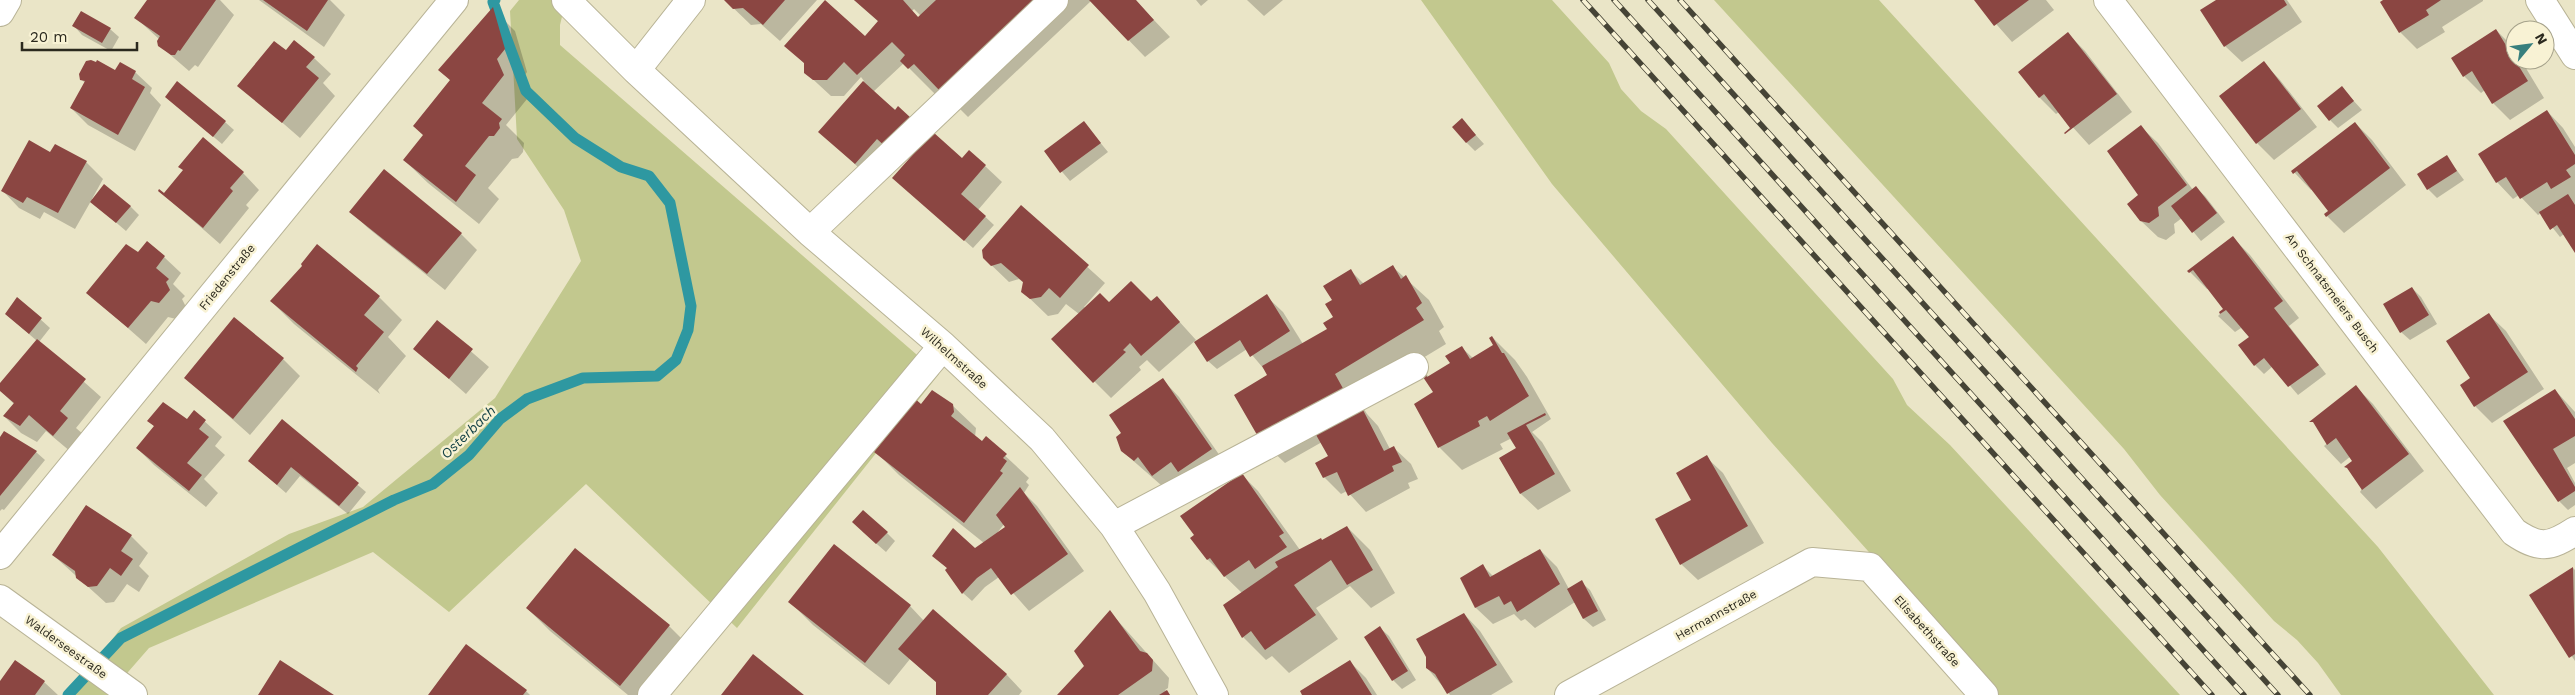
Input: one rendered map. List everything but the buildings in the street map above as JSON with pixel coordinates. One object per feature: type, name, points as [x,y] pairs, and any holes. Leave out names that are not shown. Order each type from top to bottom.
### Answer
[{"type":"street","points":[[0,12],[6,0]]},
{"type":"street","name":"Friedenstraße","points":[[0,554],[454,0]]},
{"type":"street","name":"Wilhelmstraße","points":[[566,0],[636,70],[810,232],[943,346],[1042,439],[1114,526],[1156,592],[1214,695]]},
{"type":"street","points":[[636,70],[691,0]]},
{"type":"street","points":[[810,232],[1054,0]]},
{"type":"street","name":"An Schnatsmeiers Busch","points":[[2108,0],[2514,532],[2539,546],[2558,543],[2575,531]]},
{"type":"street","points":[[2540,0],[2575,55]]},
{"type":"street","points":[[652,695],[943,346]]},
{"type":"street","points":[[1114,526],[1414,367]]},
{"type":"street","name":"Hermannstraße","points":[[1569,695],[1812,562],[1870,567]]},
{"type":"street","name":"Elisabethstraße","points":[[1870,567],[1984,695]]},
{"type":"street","name":"Walderseestraße","points":[[2,606],[55,639],[133,695]]},
{"type":"green space","points":[[519,0],[566,0],[560,25],[560,45],[939,374],[737,628],[586,484],[449,612],[373,552],[149,648],[108,695],[69,695],[121,628],[289,534],[363,507],[495,398],[581,261],[564,210],[517,139],[510,11]]},
{"type":"green space","points":[[1421,0],[1552,0],[1609,63],[1621,89],[1641,111],[1666,129],[1893,379],[1907,405],[1950,445],[2180,695],[1996,695],[1772,443],[1552,184]]},
{"type":"green space","points":[[1714,0],[1879,0],[2378,547],[2494,695],[2341,695],[2318,663],[2297,640],[2274,621],[2160,495],[2124,449]]},
{"type":"waterway","name":"Osterbach","points":[[68,695],[121,638],[394,500],[433,484],[469,455],[500,419],[527,399],[583,378],[657,376],[676,360],[688,330],[691,306],[670,203],[649,176],[621,167],[575,138],[526,91],[493,2],[495,0]]},
{"type":"railway","points":[[1583,0],[2212,695]]},
{"type":"railway","points":[[1614,0],[2244,695]]},
{"type":"railway","points":[[1648,0],[2278,695]]},
{"type":"railway","points":[[1680,0],[2310,695]]}]
